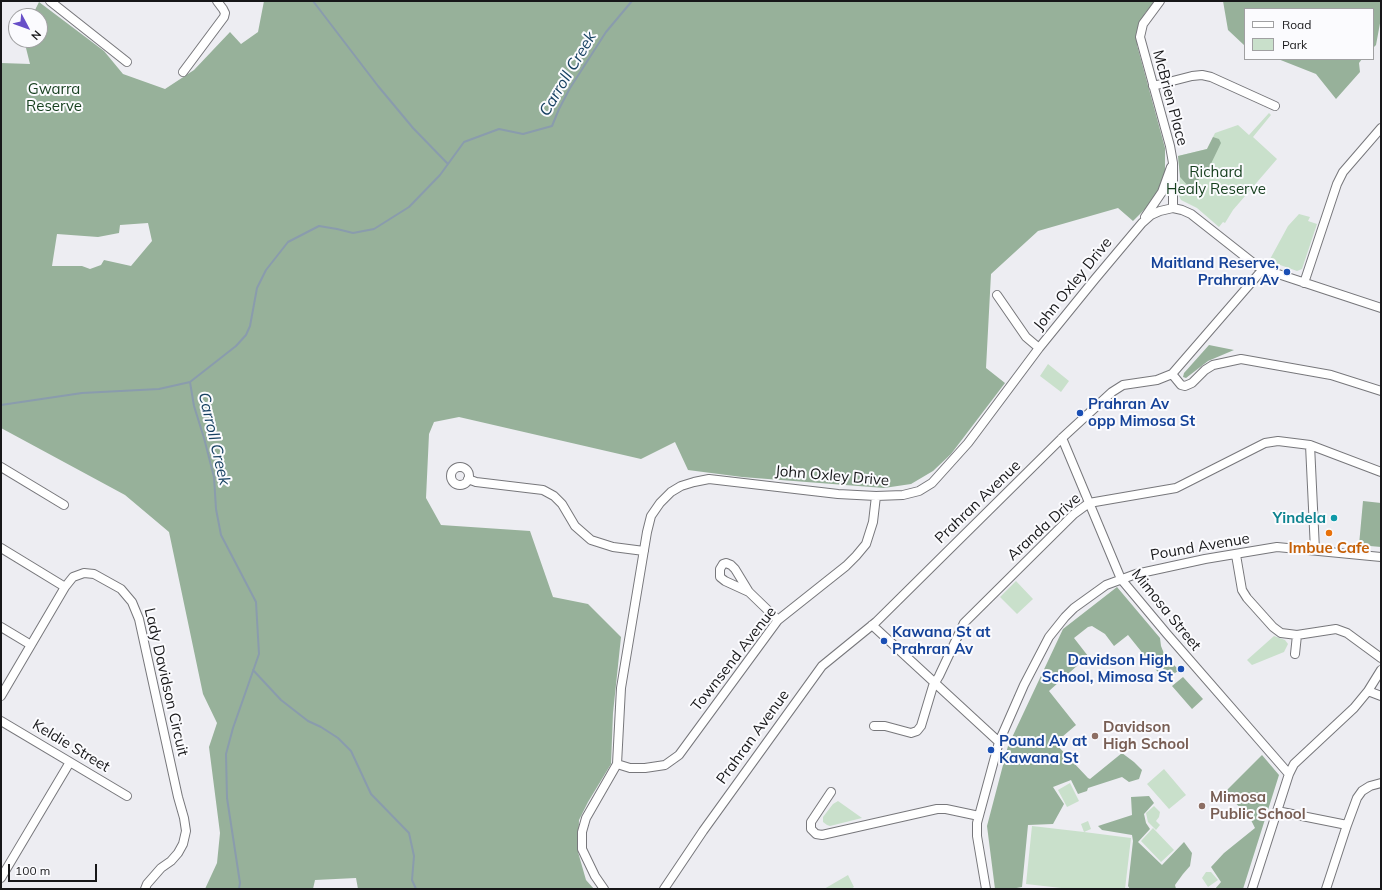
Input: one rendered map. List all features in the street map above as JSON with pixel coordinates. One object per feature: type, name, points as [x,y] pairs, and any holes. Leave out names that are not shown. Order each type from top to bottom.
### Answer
[{"type":"street","points":[[50,1],[127,62]]},
{"type":"street","points":[[183,72],[224,16],[225,13],[217,1]]},
{"type":"street","name":"McBrien Place","points":[[1160,1],[1144,24],[1140,37],[1170,146],[1173,163],[1173,208]]},
{"type":"street","points":[[1153,86],[1192,76],[1202,75],[1211,77],[1275,106]]},
{"type":"street","points":[[1304,282],[1337,184],[1343,172],[1380,129]]},
{"type":"street","points":[[1142,223],[1162,192],[1173,163]]},
{"type":"street","points":[[1173,208],[1191,214],[1263,269],[1381,308]]},
{"type":"street","name":"John Oxley Drive","points":[[604,889],[595,876],[582,849],[582,832],[586,818],[617,764],[621,688],[647,532],[651,516],[660,503],[671,492],[680,486],[709,480],[838,494],[876,496],[903,496],[919,491],[932,483],[973,438],[1039,348],[1094,279],[1142,223],[1151,215],[1173,208]]},
{"type":"street","name":"Prahran Avenue","points":[[664,889],[703,831],[822,666],[872,625],[1099,403],[1118,388],[1128,384],[1157,380],[1172,374],[1263,269]]},
{"type":"street","points":[[997,295],[1026,337],[1039,348]]},
{"type":"street","points":[[1172,374],[1181,385],[1185,386],[1192,383],[1205,370],[1213,365],[1241,359],[1331,375],[1381,391]]},
{"type":"street","name":"Mimosa Street","points":[[1062,438],[1121,579],[1289,774]]},
{"type":"street","name":"Aranda Drive","points":[[874,726],[885,726],[911,733],[917,731],[921,726],[935,684],[964,623],[1074,514],[1089,502],[1176,488],[1266,444],[1278,441],[1310,445],[1381,472]]},
{"type":"street","points":[[1310,445],[1315,550]]},
{"type":"street","points":[[1,467],[64,505]]},
{"type":"street","points":[[468,479],[476,482],[543,490],[554,496],[562,504],[575,526],[591,540],[613,547],[644,551]]},
{"type":"street","name":"Townsend Avenue","points":[[617,764],[630,768],[646,768],[665,765],[679,755],[778,620],[846,566],[866,544],[873,522],[876,496]]},
{"type":"street","name":"Pound Avenue","points":[[986,889],[977,827],[978,816],[999,742],[1024,685],[1049,637],[1074,608],[1106,585],[1136,574],[1205,559],[1277,547],[1381,557]]},
{"type":"street","points":[[1,548],[65,587]]},
{"type":"street","points":[[1236,555],[1242,590],[1247,598],[1273,627],[1281,633],[1297,635],[1336,629],[1347,633],[1381,658]]},
{"type":"street","name":"Lady Davidson Circuit","points":[[1,696],[65,587],[73,577],[84,573],[94,574],[121,589],[132,602],[139,620],[186,831],[183,844],[178,853],[171,861],[161,868],[147,884],[145,889]]},
{"type":"street","points":[[749,592],[778,620]]},
{"type":"street","points":[[872,625],[999,742]]},
{"type":"street","points":[[1,627],[31,646]]},
{"type":"street","points":[[1295,654],[1297,635]]},
{"type":"street","points":[[1252,889],[1289,774],[1294,764],[1354,708],[1368,691],[1381,670]]},
{"type":"street","points":[[1368,691],[1381,696]]},
{"type":"street","name":"Keldie Street","points":[[1,722],[127,796]]},
{"type":"street","points":[[1,878],[70,762]]},
{"type":"street","points":[[1326,889],[1357,798],[1362,791],[1370,786],[1381,783]]},
{"type":"street","points":[[832,792],[811,822],[811,829],[816,834],[822,835],[937,809],[946,809],[978,816]]},
{"type":"street","points":[[1277,811],[1347,825]]},
{"type":"green space","name":"Gwarra Reserve","points":[[264,1],[1156,1],[1145,13],[1137,45],[1165,148],[1165,175],[1152,202],[1133,221],[1118,208],[1038,231],[991,274],[986,368],[1005,383],[951,454],[933,471],[911,484],[884,488],[742,477],[688,470],[675,442],[641,459],[459,417],[434,422],[429,434],[426,498],[441,525],[530,531],[553,597],[588,604],[621,637],[613,713],[611,764],[579,820],[578,852],[586,880],[594,889],[358,889],[356,878],[315,880],[313,889],[205,889],[217,863],[220,833],[209,747],[217,723],[203,694],[169,532],[125,495],[1,428],[1,63],[30,64],[26,48],[48,48],[48,9],[104,51],[123,74],[165,89],[194,70],[230,32],[241,44],[258,32]],"holes":[[[148,223],[152,241],[131,266],[104,260],[101,265],[90,269],[82,266],[52,266],[57,234],[98,237],[119,233],[120,225]]]},
{"type":"green space","points":[[1223,1],[1381,1],[1381,18],[1376,45],[1374,47],[1374,8],[1244,8],[1244,45],[1228,30]]},
{"type":"green space","points":[[39,2],[47,8],[36,8]]},
{"type":"green space","points":[[1281,60],[1361,60],[1359,63],[1360,72],[1336,99],[1316,74]]},
{"type":"green space","name":"Richard Healy Reserve","points":[[1269,113],[1271,115],[1253,137],[1277,159],[1233,210],[1225,223],[1223,222],[1219,227],[1197,208],[1181,200],[1179,196],[1180,174],[1178,156],[1207,149],[1215,133],[1238,125],[1249,135]]},
{"type":"green space","points":[[1213,137],[1219,139],[1221,143],[1206,174],[1189,187],[1180,177],[1178,156],[1207,149]]},
{"type":"green space","points":[[1299,214],[1310,217],[1308,221],[1317,224],[1302,269],[1297,271],[1269,261],[1288,226]]},
{"type":"green space","points":[[1209,345],[1234,350],[1208,361],[1186,378],[1183,377],[1184,373]]},
{"type":"green space","points":[[1048,364],[1069,381],[1061,392],[1040,376]]},
{"type":"green space","points":[[1363,501],[1381,503],[1381,547],[1359,545]]},
{"type":"green space","points":[[1016,581],[1033,599],[1017,614],[1000,597]]},
{"type":"green space","points":[[1117,587],[1160,638],[1165,656],[1179,670],[1165,681],[1128,635],[1114,646],[1105,634],[1092,626],[1088,627],[1074,638],[1088,656],[1049,691],[1076,725],[1055,743],[1088,778],[1090,779],[1122,753],[1142,770],[1139,779],[1129,782],[1122,777],[1088,788],[1087,791],[1078,794],[1071,780],[1053,787],[1064,804],[1053,824],[1028,825],[1022,887],[995,889],[987,826],[1008,746],[1063,629]]},
{"type":"green space","points":[[1274,636],[1285,640],[1288,644],[1284,652],[1252,665],[1247,660]]},
{"type":"green space","points":[[1183,677],[1203,699],[1192,709],[1172,686]]},
{"type":"green space","points":[[1262,755],[1279,775],[1243,889],[1215,889],[1221,882],[1211,867],[1224,853],[1255,828],[1250,818],[1225,792]]},
{"type":"green space","points":[[1164,769],[1186,795],[1169,809],[1147,784]]},
{"type":"green space","points":[[1070,783],[1079,801],[1067,807],[1058,790]]},
{"type":"green space","points":[[1149,796],[1154,803],[1144,814],[1146,823],[1150,829],[1138,842],[1162,865],[1184,842],[1192,853],[1190,866],[1175,885],[1176,889],[1130,889],[1128,886],[1133,841],[1132,835],[1102,830],[1098,826],[1132,815],[1131,797]]},
{"type":"green space","points":[[838,801],[862,818],[830,826],[827,825],[823,822],[823,817],[833,804]]},
{"type":"green space","points":[[1154,806],[1160,812],[1156,821],[1160,825],[1156,830],[1148,822],[1146,813]]},
{"type":"green space","points":[[1088,821],[1091,829],[1084,832],[1081,824]]},
{"type":"green space","points":[[1032,826],[1131,838],[1125,889],[1070,889],[1026,884]]},
{"type":"green space","points":[[1153,828],[1174,850],[1161,862],[1141,841]]},
{"type":"green space","points":[[1206,872],[1211,872],[1218,880],[1208,887],[1202,878]]},
{"type":"green space","points":[[848,875],[854,887],[851,889],[824,889]]},
{"type":"waterway","points":[[313,1],[378,86],[413,128],[448,164]]},
{"type":"waterway","name":"Carroll Creek","points":[[239,889],[240,883],[227,798],[226,754],[233,728],[259,654],[256,602],[221,535],[216,509],[214,477],[194,406],[190,382],[236,346],[246,335],[250,326],[257,288],[266,270],[288,242],[319,226],[353,233],[374,229],[409,207],[440,175],[464,142],[499,129],[523,134],[552,126],[570,88],[606,32],[632,1]]},
{"type":"waterway","points":[[1,405],[82,393],[159,389],[190,382]]},
{"type":"waterway","points":[[253,670],[281,700],[308,721],[338,738],[351,751],[371,794],[409,833],[414,856],[412,880],[416,889]]},
{"type":"place","name":"Maitland Reserve, Prahran Av","points":[[1287,272]]},
{"type":"place","name":"Prahran Av opp Mimosa St","points":[[1080,413]]},
{"type":"place","name":"Yindela","points":[[1334,518]]},
{"type":"place","name":"Imbue Cafe","points":[[1329,533]]},
{"type":"place","name":"Kawana St at Prahran Av","points":[[884,641]]},
{"type":"place","name":"Davidson High School, Mimosa St","points":[[1181,669]]},
{"type":"place","name":"Davidson High School","points":[[1095,736]]},
{"type":"place","name":"Pound Av at Kawana St","points":[[991,750]]},
{"type":"place","name":"Mimosa Public School","points":[[1202,806]]}]
